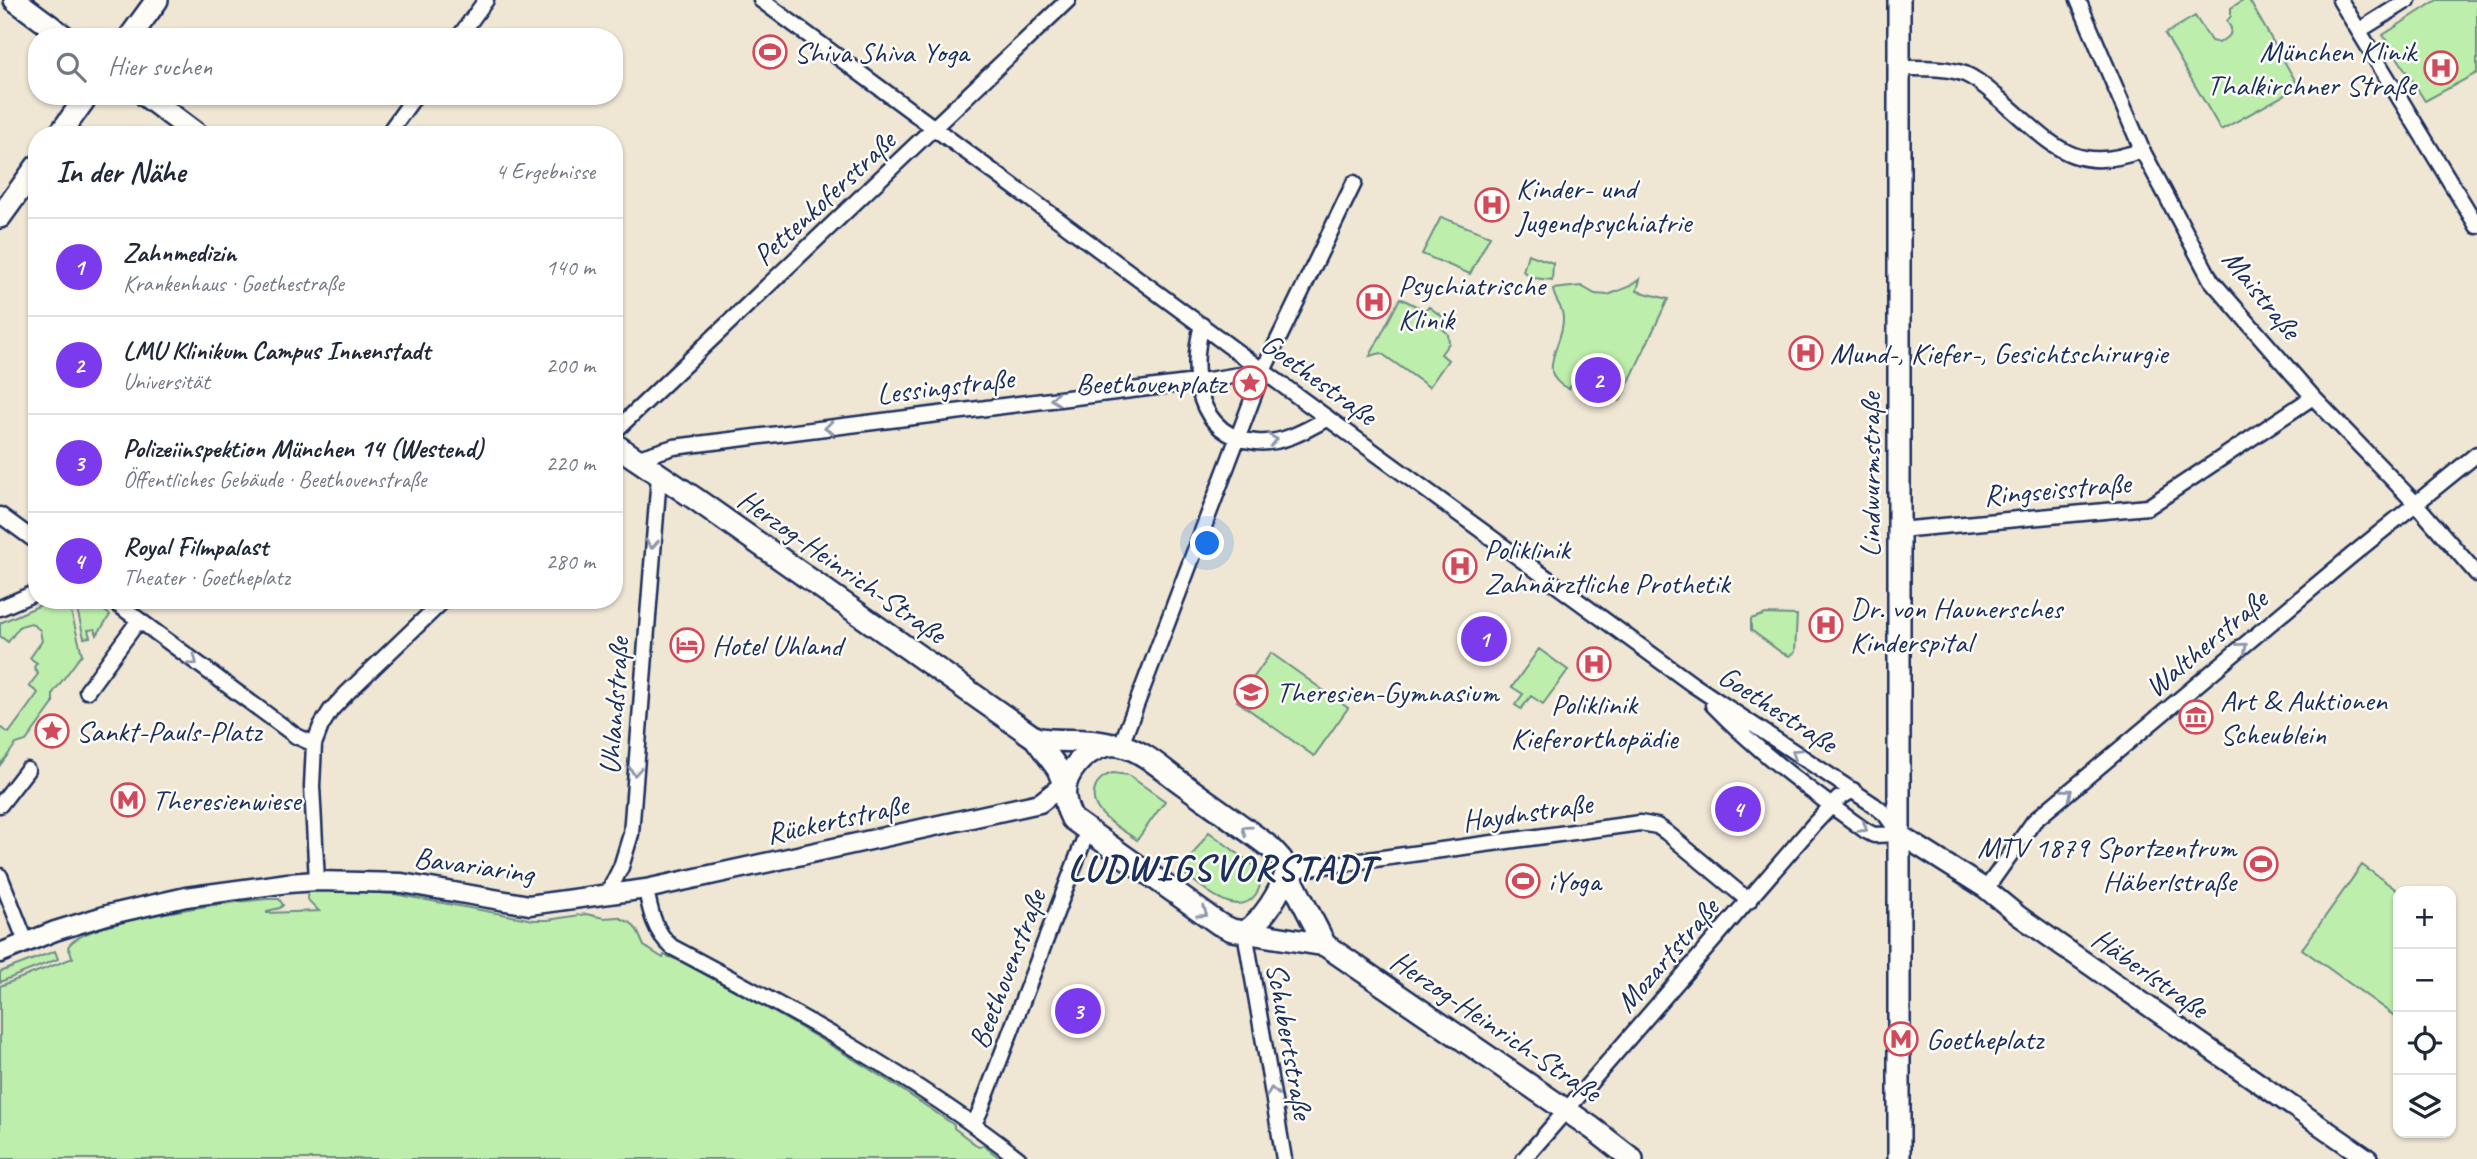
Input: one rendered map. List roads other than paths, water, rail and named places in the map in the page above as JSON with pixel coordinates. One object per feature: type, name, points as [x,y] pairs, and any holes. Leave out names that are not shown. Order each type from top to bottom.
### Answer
[{"type":"main road","points":[[15,0],[53,28]]},
{"type":"main road","points":[[137,28],[158,0]]},
{"type":"main road","name":"Lindwurmstraße","points":[[1899,0],[1899,1159]]},
{"type":"main road","points":[[65,126],[81,105]]},
{"type":"main road","points":[[158,105],[186,126]]},
{"type":"main road","points":[[0,217],[28,178]]},
{"type":"main road","name":"Herzog-Heinrich-Straße","points":[[623,450],[708,507],[1035,738],[1058,769],[1064,785],[1065,802],[1080,825]]},
{"type":"main road","points":[[1035,738],[1055,742],[1088,740],[1115,745],[1146,757],[1271,848],[1281,859],[1325,945]]},
{"type":"main road","points":[[1064,785],[1080,759],[1089,752],[1115,745]]},
{"type":"main road","points":[[1080,825],[1219,924],[1245,932],[1325,945]]},
{"type":"main road","points":[[1245,932],[1255,925],[1283,886],[1287,871]]},
{"type":"main road","name":"Herzog-Heinrich-Straße","points":[[1325,945],[1567,1111],[1632,1159]]},
{"type":"street","points":[[466,28],[486,0]]},
{"type":"street","name":"Goethestraße","points":[[761,0],[936,127],[1263,372],[1692,684],[1853,790]]},
{"type":"street","name":"Pettenkoferstraße","points":[[623,423],[1068,0]]},
{"type":"street","name":"Maistraße","points":[[2078,0],[2142,150],[2211,280],[2313,397],[2416,504],[2477,574]]},
{"type":"street","points":[[2340,0],[2477,226]]},
{"type":"street","points":[[2360,30],[2408,0]]},
{"type":"street","points":[[1900,68],[1947,70],[1966,74],[2008,105],[2038,134],[2070,155],[2085,160],[2100,160],[2123,157],[2142,150]]},
{"type":"street","points":[[393,126],[409,105]]},
{"type":"street","points":[[1115,745],[1263,372],[1354,183]]},
{"type":"street","points":[[1202,325],[1195,361],[1196,382],[1201,400],[1210,416],[1222,428],[1238,438],[1257,442],[1283,439],[1328,418]]},
{"type":"street","name":"Lessingstraße","points":[[635,459],[674,447],[1263,372]]},
{"type":"street","name":"Ringseisstraße","points":[[1899,530],[2148,507],[2313,397]]},
{"type":"street","name":"Waltherstraße","points":[[1986,889],[2034,821],[2477,454]]},
{"type":"street","name":"Uhlandstraße","points":[[608,894],[621,867],[631,834],[659,476]]},
{"type":"street","points":[[0,515],[28,535]]},
{"type":"street","points":[[0,608],[28,596]]},
{"type":"street","points":[[124,609],[296,736],[314,744]]},
{"type":"street","points":[[317,881],[312,786],[314,744],[321,726],[331,710],[435,609]]},
{"type":"street","points":[[87,691],[139,620]]},
{"type":"street","points":[[1692,684],[1743,736],[1831,806],[1874,835],[1899,834]]},
{"type":"street","points":[[0,805],[27,770]]},
{"type":"street","name":"Rückertstraße","points":[[646,890],[1040,803],[1064,785]]},
{"type":"street","points":[[1853,790],[1881,810],[1899,834]]},
{"type":"street","name":"Mozartstraße","points":[[1524,1159],[1831,806],[1853,790]]},
{"type":"street","points":[[1040,803],[1080,825]]},
{"type":"street","name":"Haydnstraße","points":[[1287,871],[1640,823],[1657,825],[1749,901]]},
{"type":"street","name":"Beethovenstraße","points":[[974,1124],[1080,825]]},
{"type":"street","name":"Häberlstraße","points":[[1899,834],[1986,889],[2019,916],[2368,1159]]},
{"type":"street","points":[[0,876],[26,942]]},
{"type":"street","name":"Bavariaring","points":[[0,953],[107,915],[186,897],[317,881],[402,883],[529,905],[646,890]]},
{"type":"street","points":[[646,890],[649,908],[662,939],[672,947],[797,1014],[974,1124],[1018,1159]]},
{"type":"street","name":"Schubertstraße","points":[[1245,932],[1284,1159]]},
{"type":"place","name":"Shiva Shiva Yoga","points":[[770,52]]},
{"type":"place","name":"München Klinik Thalkirchner Straße","points":[[2441,68]]},
{"type":"place","name":"Kinder- und Jugendpsychiatrie","points":[[1492,205]]},
{"type":"place","name":"Psychiatrische Klinik","points":[[1374,302]]},
{"type":"place","name":"Mund-, Kiefer-, Gesichtschirurgie","points":[[1806,353]]},
{"type":"place","name":"LMU Klinikum Campus Innenstadt","points":[[1598,380]]},
{"type":"place","name":"Beethovenplatz","points":[[1250,383]]},
{"type":"place","name":"Poliklinik Zahnärztliche Prothetik","points":[[1460,566]]},
{"type":"place","name":"Dr. von Haunersches Kinderspital","points":[[1826,625]]},
{"type":"place","name":"Zahnmedizin","points":[[1484,639]]},
{"type":"place","name":"Hotel Uhland","points":[[687,645]]},
{"type":"place","name":"Poliklinik Kieferorthopädie","points":[[1594,664]]},
{"type":"place","name":"Theresien-Gymnasium","points":[[1251,692]]},
{"type":"place","name":"Art & Auktionen Scheublein","points":[[2196,717]]},
{"type":"place","name":"Sankt-Pauls-Platz","points":[[52,731]]},
{"type":"place","name":"Theresienwiese","points":[[128,800]]},
{"type":"place","name":"Royal Filmpalast","points":[[1738,809]]},
{"type":"place","name":"MTV 1879 Sportzentrum Häberlstraße","points":[[2261,864]]},
{"type":"place","name":"iYoga","points":[[1523,881]]},
{"type":"place","name":"Polizeiinspektion München 14 (Westend)","points":[[1078,1011]]},
{"type":"place","name":"Goetheplatz","points":[[1901,1039]]},
{"type":"district","name":"LUDWIGSVORSTADT","points":[[1222,867]]}]
